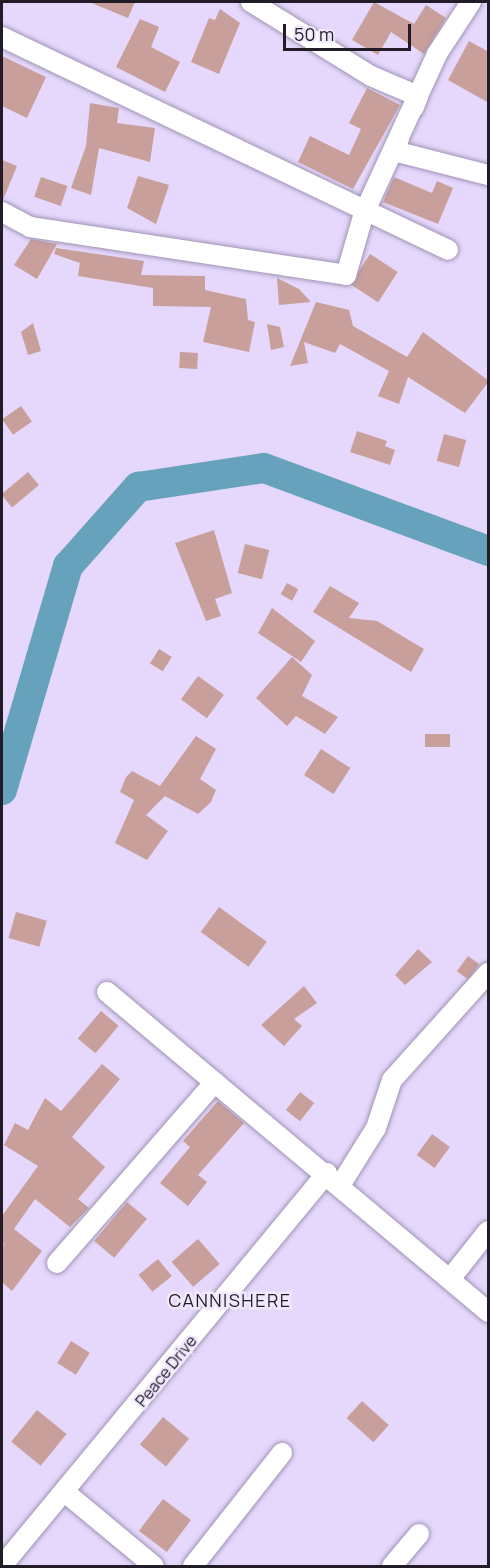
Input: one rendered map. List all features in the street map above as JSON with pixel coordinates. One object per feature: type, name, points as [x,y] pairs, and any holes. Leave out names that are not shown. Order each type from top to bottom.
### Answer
[{"type":"street","points":[[2,212],[30,227],[346,275],[364,213],[418,96],[471,2]]},
{"type":"street","points":[[256,3],[371,75],[418,96]]},
{"type":"street","points":[[2,37],[364,213],[448,250]]},
{"type":"street","points":[[393,151],[489,175]]},
{"type":"street","name":"Peace Drive","points":[[2,1566],[376,1128],[392,1080],[489,973]]},
{"type":"street","points":[[107,992],[334,1178],[489,1312]]},
{"type":"street","points":[[57,1263],[215,1082]]},
{"type":"street","points":[[450,1279],[489,1231]]},
{"type":"street","points":[[193,1566],[282,1453]]},
{"type":"street","points":[[66,1493],[154,1566]]},
{"type":"street","points":[[392,1566],[419,1534]]},
{"type":"building","points":[[89,2],[135,2],[128,18]]},
{"type":"building","points":[[374,2],[414,24],[426,5],[446,18],[424,54],[391,32],[378,55],[352,40]]},
{"type":"building","points":[[220,9],[240,23],[219,74],[191,62],[209,18],[215,20]]},
{"type":"building","points":[[140,19],[159,27],[151,47],[180,62],[165,92],[116,67]]},
{"type":"building","points":[[469,41],[489,52],[489,103],[448,80]]},
{"type":"building","points":[[2,56],[46,77],[27,118],[2,106]]},
{"type":"building","points":[[367,88],[400,105],[353,189],[298,162],[310,136],[349,155],[361,129],[349,123]]},
{"type":"building","points":[[90,103],[119,108],[117,123],[155,128],[150,162],[99,148],[91,195],[71,188],[86,146]]},
{"type":"building","points":[[2,160],[17,166],[3,200],[2,200]]},
{"type":"building","points":[[138,176],[169,185],[156,224],[127,208]]},
{"type":"building","points":[[41,177],[67,186],[61,206],[34,197]]},
{"type":"building","points":[[394,177],[432,193],[437,181],[453,188],[438,224],[383,202]]},
{"type":"building","points":[[31,239],[57,244],[37,279],[14,265]]},
{"type":"building","points":[[56,248],[144,261],[141,275],[205,276],[205,290],[246,299],[248,320],[255,322],[249,352],[203,342],[211,307],[153,306],[153,288],[78,276],[80,263],[54,254]]},
{"type":"building","points":[[370,254],[398,272],[378,302],[350,284]]},
{"type":"building","points":[[277,278],[299,289],[311,302],[279,305]]},
{"type":"building","points":[[316,302],[349,310],[353,326],[407,357],[423,332],[489,381],[465,413],[408,377],[399,404],[378,396],[389,371],[340,344],[335,353],[304,342],[308,363],[290,366]]},
{"type":"building","points":[[33,323],[41,351],[28,355],[21,332]]},
{"type":"building","points":[[267,324],[280,327],[284,347],[271,350]]},
{"type":"building","points":[[180,352],[198,353],[197,369],[179,368]]},
{"type":"building","points":[[21,406],[32,422],[13,435],[2,419]]},
{"type":"building","points":[[357,431],[387,441],[385,446],[395,450],[390,465],[350,452]]},
{"type":"building","points":[[444,434],[466,440],[459,467],[437,461]]},
{"type":"building","points":[[28,472],[39,485],[12,508],[2,494]]},
{"type":"building","points":[[214,530],[232,593],[215,599],[221,616],[206,621],[175,543]]},
{"type":"building","points":[[245,544],[269,550],[262,579],[238,573]]},
{"type":"building","points":[[287,583],[298,589],[292,601],[281,594]]},
{"type":"building","points":[[330,586],[359,603],[349,618],[377,621],[424,649],[411,672],[313,612]]},
{"type":"building","points":[[272,608],[315,641],[301,662],[258,633]]},
{"type":"building","points":[[159,649],[172,657],[163,671],[150,663]]},
{"type":"building","points":[[292,657],[312,675],[302,696],[338,717],[325,734],[296,716],[287,726],[256,698]]},
{"type":"building","points":[[198,676],[224,695],[207,718],[181,699]]},
{"type":"building","points":[[425,734],[450,734],[450,747],[425,747]]},
{"type":"building","points":[[196,736],[216,749],[200,779],[216,790],[211,802],[198,814],[165,796],[146,815],[168,831],[147,860],[115,843],[134,800],[120,792],[126,777],[132,771],[160,786]]},
{"type":"building","points":[[321,749],[350,768],[333,794],[304,775]]},
{"type":"building","points":[[219,907],[267,942],[249,967],[201,932]]},
{"type":"building","points":[[16,912],[47,921],[39,947],[9,938]]},
{"type":"building","points":[[418,949],[432,962],[405,985],[395,975]]},
{"type":"building","points":[[468,956],[479,964],[468,980],[457,971]]},
{"type":"building","points":[[304,986],[317,1003],[294,1019],[302,1026],[284,1046],[261,1025]]},
{"type":"building","points":[[101,1011],[119,1026],[95,1053],[78,1039]]},
{"type":"building","points":[[102,1064],[120,1079],[72,1137],[105,1167],[78,1199],[89,1208],[70,1227],[35,1199],[14,1229],[42,1251],[12,1291],[2,1282],[2,1248],[8,1240],[2,1247],[2,1216],[38,1166],[4,1145],[15,1123],[28,1130],[45,1098],[61,1111]]},
{"type":"building","points":[[300,1092],[314,1103],[300,1121],[286,1110]]},
{"type":"building","points":[[218,1101],[244,1123],[198,1175],[207,1182],[188,1206],[160,1183],[190,1147],[183,1141]]},
{"type":"building","points":[[432,1134],[450,1147],[435,1168],[417,1155]]},
{"type":"building","points":[[127,1202],[147,1219],[114,1258],[94,1241]]},
{"type":"building","points":[[198,1239],[220,1264],[193,1287],[172,1262]]},
{"type":"building","points":[[158,1259],[172,1276],[152,1292],[139,1275]]},
{"type":"building","points":[[71,1341],[90,1353],[76,1375],[57,1363]]},
{"type":"building","points":[[362,1401],[389,1425],[373,1442],[347,1418]]},
{"type":"building","points":[[37,1410],[67,1434],[41,1466],[11,1442]]},
{"type":"building","points":[[163,1417],[189,1439],[166,1466],[140,1445]]},
{"type":"building","points":[[163,1499],[191,1520],[167,1552],[139,1531]]},
{"type":"waterway","points":[[2,790],[68,566],[138,487],[264,468],[488,551]]},
{"type":"district","name":"CANNISHERE","points":[[230,1300]]}]
